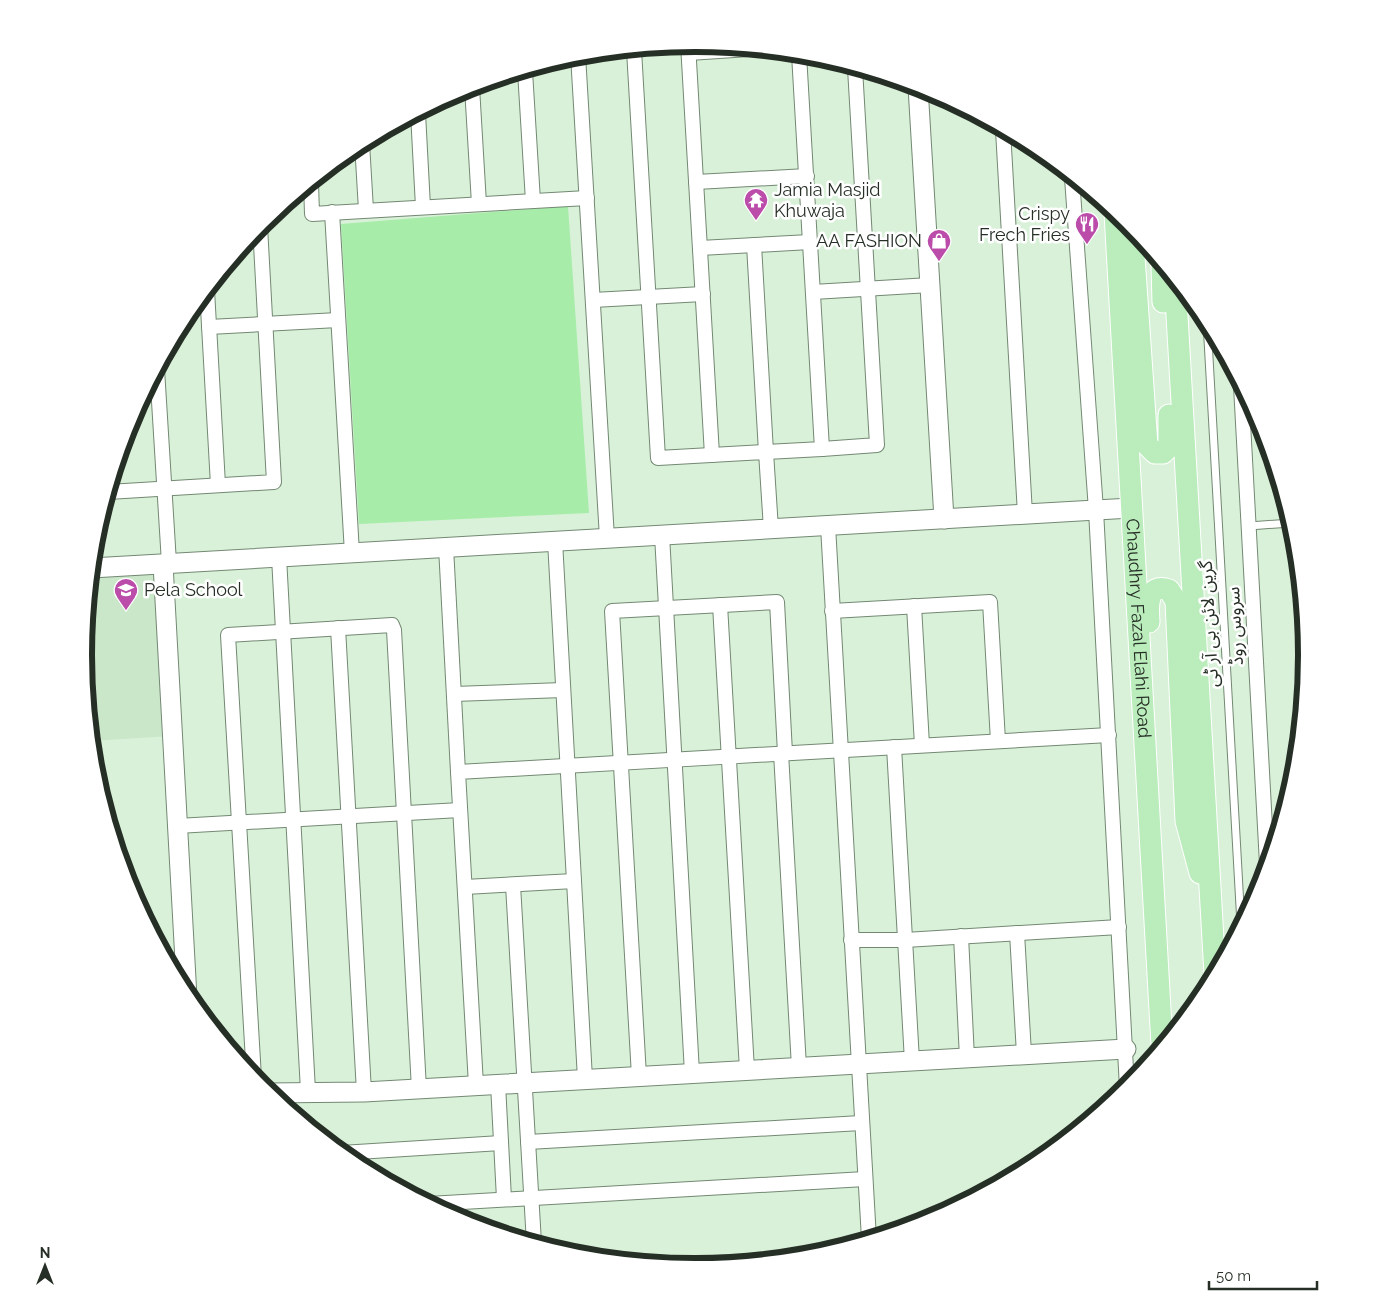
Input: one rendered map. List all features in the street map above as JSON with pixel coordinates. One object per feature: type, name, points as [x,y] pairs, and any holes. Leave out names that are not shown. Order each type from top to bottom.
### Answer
[{"type":"main road","name":"Chaudhry Fazal Elahi Road","points":[[1116,224],[1162,1037]]},
{"type":"main road","points":[[1133,242],[1147,445],[1152,451],[1159,454],[1167,450],[1170,443],[1162,275]]},
{"type":"main road","points":[[1176,292],[1214,961]]},
{"type":"main road","points":[[1152,859],[1157,788],[1148,602],[1151,593],[1164,588],[1172,593],[1176,601],[1186,821],[1212,914]]},
{"type":"street","points":[[689,52],[712,455]]},
{"type":"street","points":[[634,56],[658,458],[877,445],[855,74]]},
{"type":"street","points":[[799,62],[822,449]]},
{"type":"street","points":[[579,64],[607,538]]},
{"type":"street","points":[[525,77],[533,201]]},
{"type":"street","points":[[472,95],[479,204]]},
{"type":"street","points":[[919,96],[944,519]]},
{"type":"street","points":[[418,120],[423,207]]},
{"type":"street","points":[[1002,137],[1025,514]]},
{"type":"street","points":[[363,152],[366,210]]},
{"type":"street","points":[[696,182],[806,176]]},
{"type":"street","points":[[1073,186],[1096,510],[1127,1076]]},
{"type":"street","points":[[311,190],[312,214],[587,198]]},
{"type":"street","points":[[332,212],[352,553]]},
{"type":"street","points":[[114,492],[274,482],[261,237]]},
{"type":"street","points":[[700,248],[810,242]]},
{"type":"street","points":[[754,245],[771,529]]},
{"type":"street","points":[[813,292],[930,285]]},
{"type":"street","points":[[593,300],[703,294]]},
{"type":"street","points":[[208,300],[218,485]]},
{"type":"street","points":[[209,327],[338,320]]},
{"type":"street","points":[[158,382],[164,488],[177,826],[186,980]]},
{"type":"street","name":"سروس روڈ","points":[[1242,404],[1267,843]]},
{"type":"street","points":[[98,568],[1132,508]]},
{"type":"street","points":[[828,526],[868,1233]]},
{"type":"street","points":[[662,535],[692,1073]]},
{"type":"street","points":[[555,541],[585,1079]]},
{"type":"street","points":[[446,548],[476,1085]]},
{"type":"street","points":[[278,557],[308,1091]]},
{"type":"street","points":[[639,1076],[612,611],[777,602],[799,1067]]},
{"type":"street","points":[[832,611],[990,602],[998,741]]},
{"type":"street","points":[[720,605],[747,1070]]},
{"type":"street","points":[[914,606],[922,745]]},
{"type":"street","points":[[253,1066],[228,635],[392,625],[394,630],[419,1089]]},
{"type":"street","points":[[338,628],[364,1092]]},
{"type":"street","points":[[454,694],[563,690]]},
{"type":"street","points":[[458,772],[1108,734]]},
{"type":"street","points":[[894,747],[912,1061]]},
{"type":"street","points":[[177,826],[460,810]]},
{"type":"street","points":[[465,887],[574,881]]},
{"type":"street","points":[[513,885],[534,1237]]},
{"type":"street","points":[[851,940],[905,940],[1119,928]]},
{"type":"street","points":[[1017,933],[1024,1054]]},
{"type":"street","points":[[960,936],[968,1058]]},
{"type":"street","points":[[279,1092],[364,1092],[1126,1048]]},
{"type":"street","points":[[498,1084],[504,1199]]},
{"type":"street","points":[[528,1142],[862,1123]]},
{"type":"street","points":[[352,1152],[501,1144]]},
{"type":"street","points":[[443,1203],[865,1179]]},
{"type":"lane","name":"گرین لائن بی آر ٹی","points":[[1208,339],[1240,911]]},
{"type":"lane","points":[[1249,526],[1283,524]]},
{"type":"shaded area","name":"Pela School","points":[[163,564],[172,736],[98,741],[93,695],[92,656],[93,616],[98,568]]},
{"type":"green space","points":[[568,206],[589,513],[359,524],[341,224]]},
{"type":"place","name":"Jamia Masjid Khuwaja","points":[[756,221]]},
{"type":"place","name":"Crispy Frech Fries","points":[[1087,245]]},
{"type":"place","name":"AA FASHION","points":[[939,262]]},
{"type":"place","name":"Pela School","points":[[126,611]]}]
